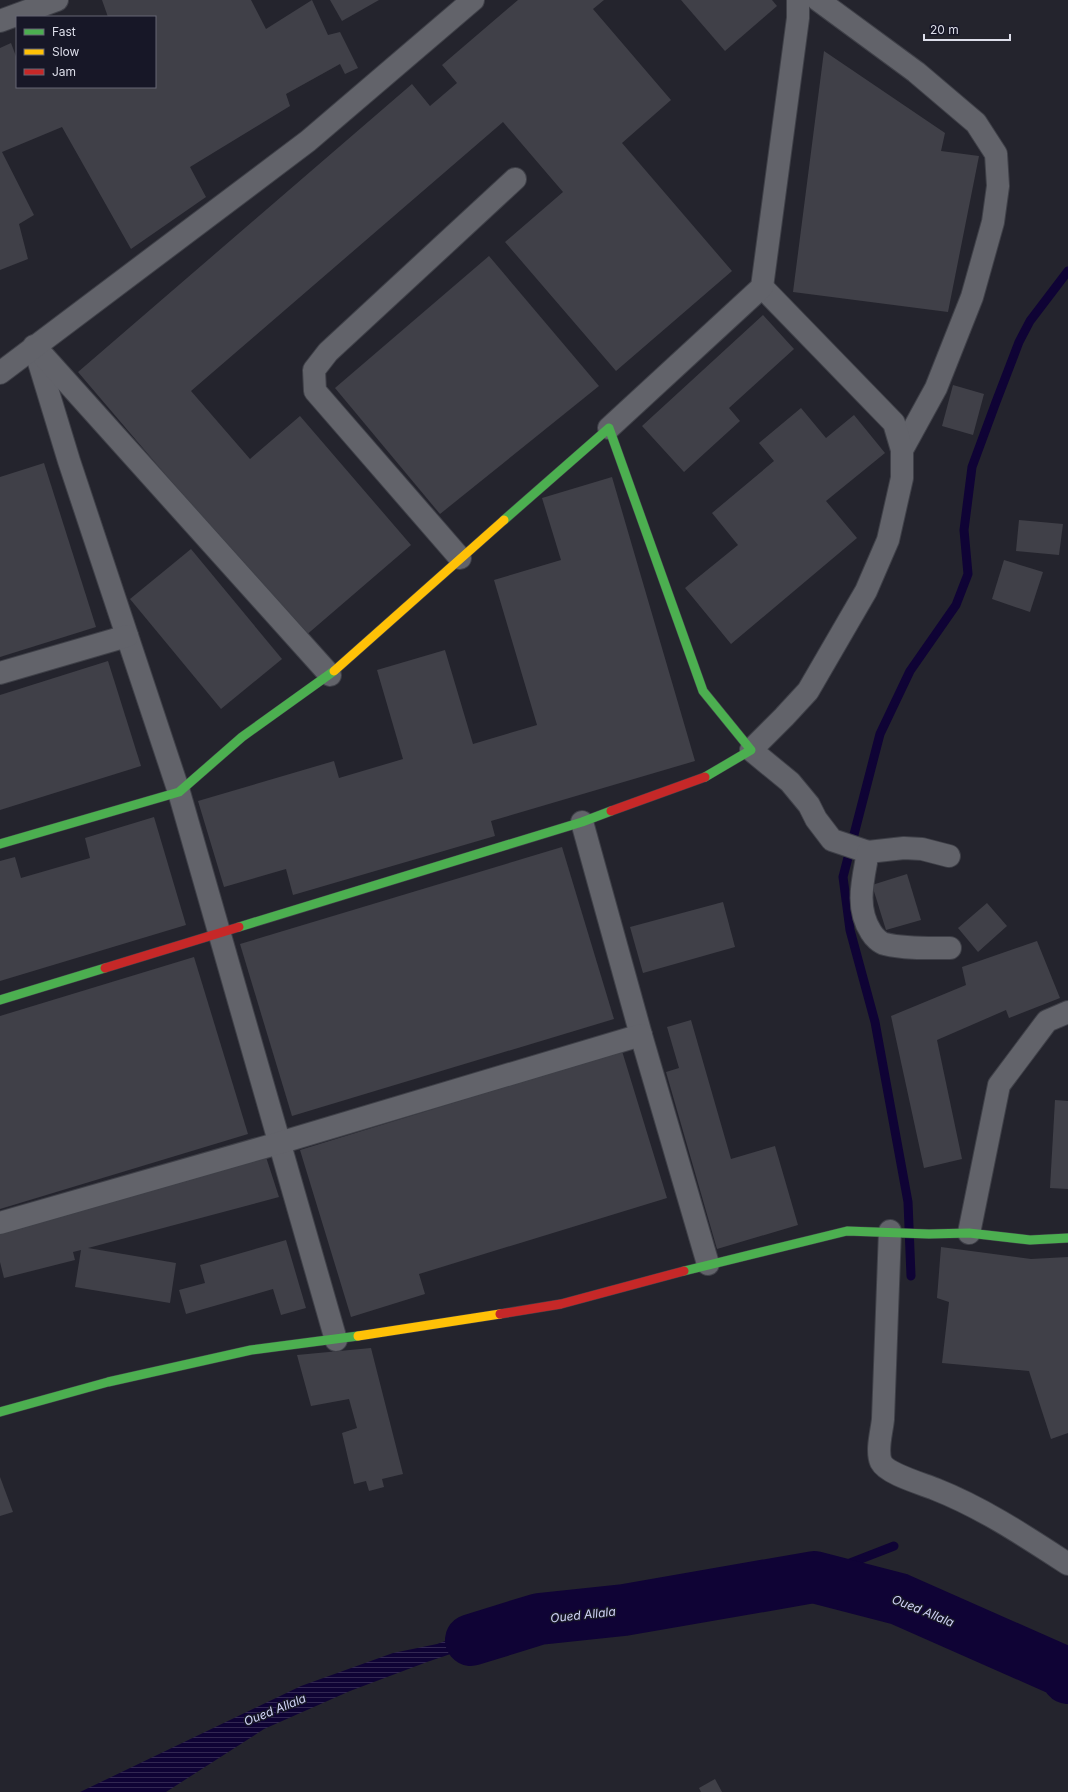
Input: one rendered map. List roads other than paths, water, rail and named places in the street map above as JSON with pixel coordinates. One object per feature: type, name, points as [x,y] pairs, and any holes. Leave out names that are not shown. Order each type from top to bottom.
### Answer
[{"type":"street","points":[[0,21],[57,0]]},
{"type":"street","points":[[0,373],[308,141],[473,0]]},
{"type":"street","points":[[0,844],[180,792],[242,737],[330,675],[460,558],[609,428],[762,287],[798,18],[798,0]]},
{"type":"street","points":[[818,0],[916,72],[976,122],[996,154],[998,186],[993,222],[972,297],[936,388],[902,450]]},
{"type":"street","points":[[460,558],[315,391],[314,370],[328,352],[515,179]]},
{"type":"street","points":[[0,1000],[582,822],[703,778],[751,750],[808,691],[866,591],[888,540],[902,478],[902,450],[894,423],[762,287]]},
{"type":"street","points":[[34,346],[69,461],[180,792],[336,1340]]},
{"type":"street","points":[[34,346],[330,675]]},
{"type":"street","points":[[609,428],[703,691],[751,750],[790,782],[809,804],[816,819],[832,840],[868,852],[904,848],[922,849],[949,856]]},
{"type":"street","points":[[0,673],[128,636]]},
{"type":"street","points":[[582,822],[641,1035],[708,1264]]},
{"type":"street","points":[[868,852],[861,891],[862,909],[867,925],[874,936],[884,944],[950,948]]},
{"type":"street","points":[[969,1232],[999,1085],[1047,1021],[1068,1012]]},
{"type":"street","points":[[0,1223],[279,1143],[641,1035]]},
{"type":"street","points":[[0,1412],[108,1382],[243,1352],[336,1340],[561,1304],[708,1264],[847,1231],[894,1231],[929,1234],[969,1232],[1030,1240],[1068,1238]]},
{"type":"street","points":[[894,1231],[880,1447],[882,1462],[890,1471],[937,1490],[1000,1520],[1068,1564]]},
{"type":"water","points":[[508,1618],[539,1619],[526,1627],[492,1640],[427,1662],[350,1691],[264,1729],[166,1792],[80,1792],[301,1686],[393,1653],[437,1644]]},
{"type":"waterway","points":[[911,1276],[908,1202],[875,1022],[850,930],[843,877],[880,734],[910,671],[956,605],[968,574],[964,530],[972,467],[996,402],[1019,342],[1030,321],[1068,271]]},
{"type":"waterway","points":[[814,1577],[894,1546]]},
{"type":"waterway","name":"Oued Allala","points":[[471,1640],[539,1619],[624,1610],[814,1577],[899,1599],[1062,1671],[1068,1678]]}]
